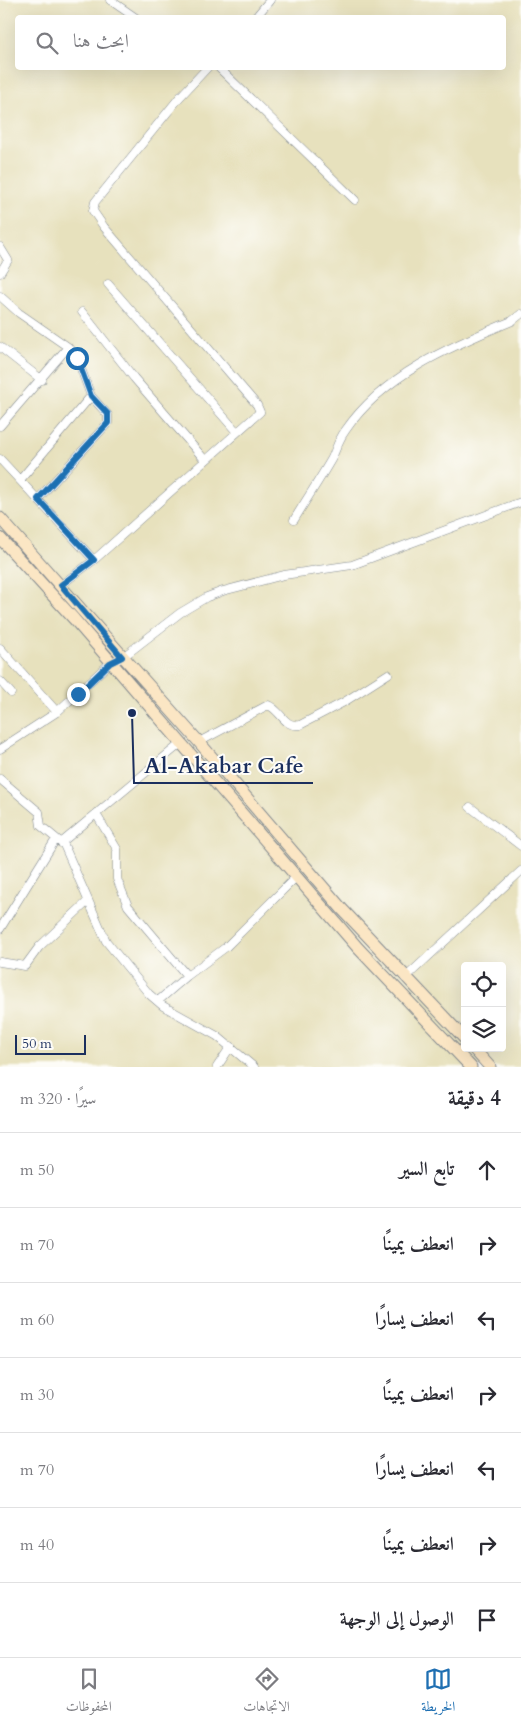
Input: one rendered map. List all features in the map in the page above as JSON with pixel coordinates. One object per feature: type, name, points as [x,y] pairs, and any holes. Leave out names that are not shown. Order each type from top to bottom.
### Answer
[{"type":"main road","points":[[0,518],[199,742],[327,892],[405,978],[461,1035]]},
{"type":"main road","points":[[0,538],[358,948],[471,1067]]},
{"type":"main road","points":[[477,1052],[490,1067]]},
{"type":"street","points":[[110,0],[132,15]]},
{"type":"street","points":[[258,15],[270,0]]},
{"type":"street","points":[[61,585],[94,560],[236,431],[260,412],[257,405],[104,227],[93,210],[95,202],[179,98],[205,70]]},
{"type":"street","points":[[221,70],[355,200]]},
{"type":"street","points":[[0,247],[8,260],[0,273]]},
{"type":"street","points":[[108,284],[236,431]]},
{"type":"street","points":[[0,296],[19,313],[68,347],[80,362],[91,396],[108,414],[108,423],[38,499]]},
{"type":"street","points":[[82,312],[134,378],[205,460]]},
{"type":"street","points":[[294,520],[333,456],[345,430],[375,396],[427,360],[512,321],[521,314]]},
{"type":"street","points":[[0,347],[42,380]]},
{"type":"street","points":[[0,426],[42,380],[68,347]]},
{"type":"street","points":[[20,480],[91,396]]},
{"type":"street","points":[[0,459],[94,560]]},
{"type":"street","points":[[0,750],[57,712],[110,663],[122,657],[180,613],[223,591],[284,575],[352,565],[521,502]]},
{"type":"street","points":[[0,648],[57,712]]},
{"type":"street","points":[[199,742],[268,705],[275,708],[287,723],[294,726],[300,725],[344,702],[388,674]]},
{"type":"street","points":[[0,681],[11,693]]},
{"type":"street","points":[[0,929],[58,841],[96,814],[180,744]]},
{"type":"street","points":[[0,779],[39,812],[40,826],[58,841],[88,900],[106,941],[158,1001],[208,1030],[231,1046],[254,1067]]},
{"type":"street","points":[[470,807],[521,846]]},
{"type":"street","points":[[96,814],[116,848],[117,879],[128,906],[187,976]]},
{"type":"street","points":[[405,978],[521,871]]},
{"type":"street","points":[[158,1001],[232,942],[297,876]]},
{"type":"street","points":[[0,962],[22,968],[39,947],[88,900]]},
{"type":"street","points":[[217,1067],[231,1046]]},
{"type":"place","name":"Al-Akabar Cafe","points":[[132,713]]},
{"type":"route","points":[[77,358],[83,369],[91,396],[108,414],[108,423],[38,499],[94,560],[61,585],[122,657],[110,663],[78,694]]}]
